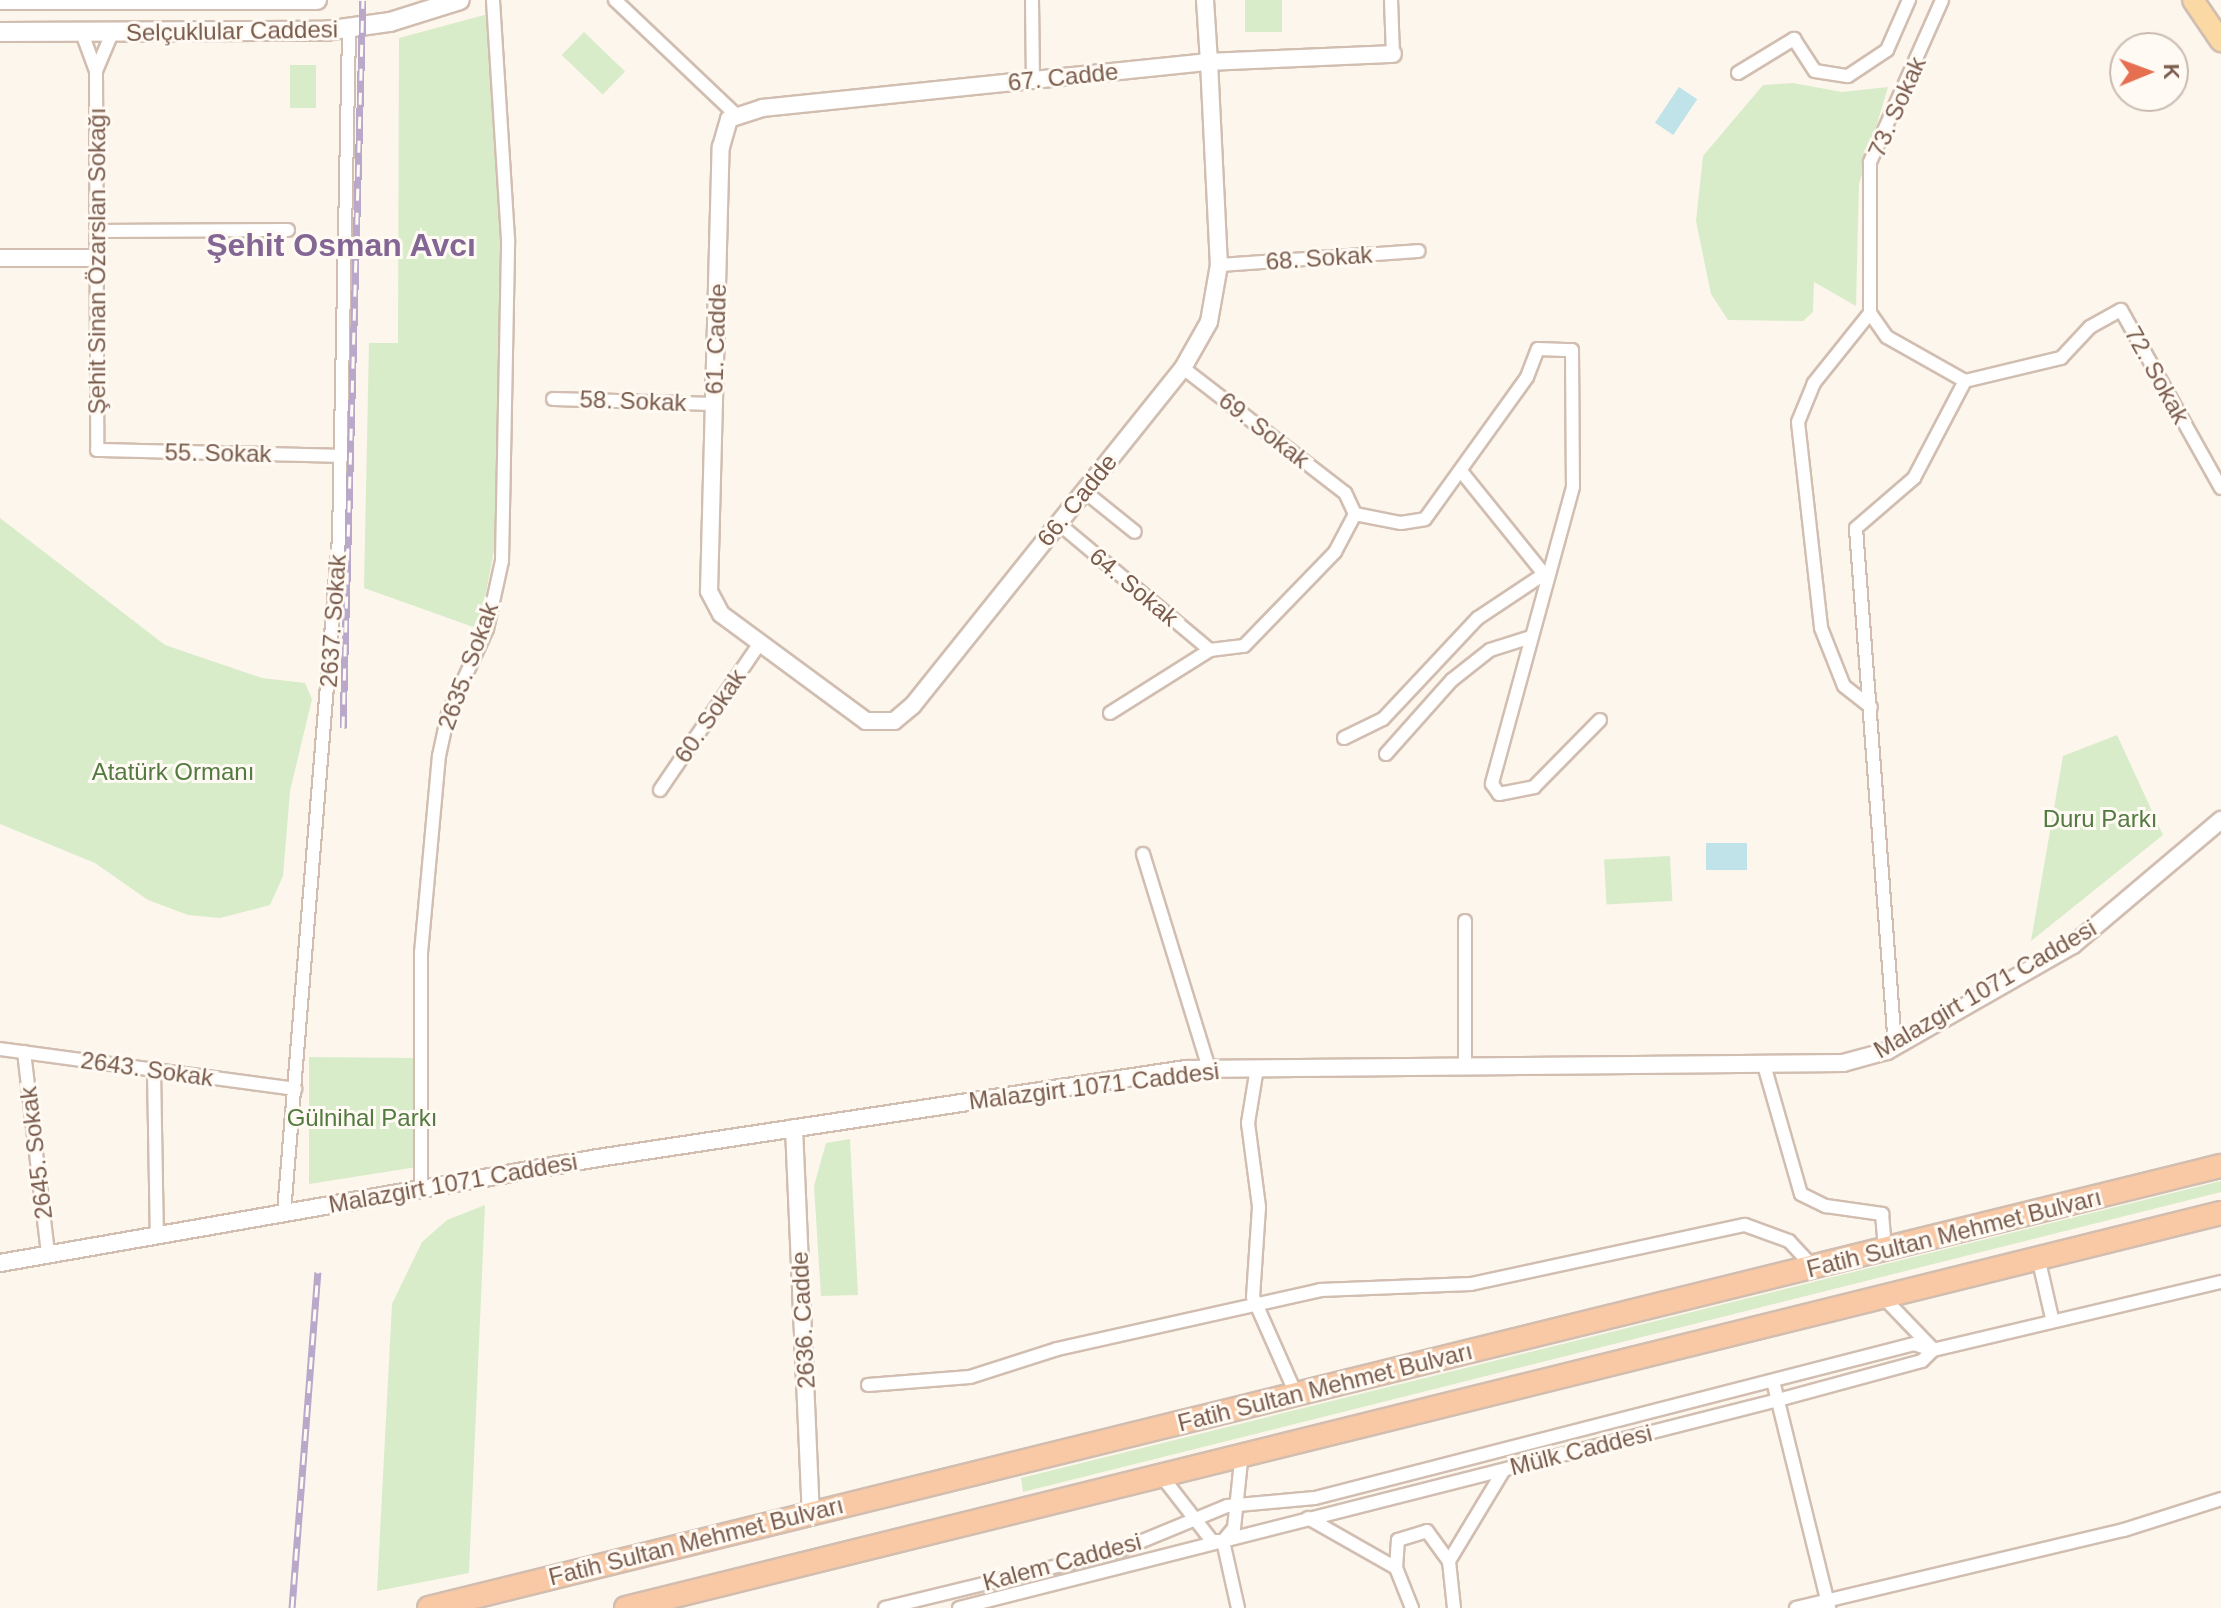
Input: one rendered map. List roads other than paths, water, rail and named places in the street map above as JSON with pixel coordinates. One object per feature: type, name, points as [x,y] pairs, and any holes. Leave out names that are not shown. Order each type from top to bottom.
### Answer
[{"type":"highway","name":"Fatih Sultan Mehmet Bulvarı","points":[[429,1608],[2221,1166]]},
{"type":"highway","name":"Fatih Sultan Mehmet Bulvarı","points":[[626,1608],[1880,1294],[2221,1213]]},
{"type":"main road","name":"Selçuklular Caddesi","points":[[0,0],[317,0]]},
{"type":"main road","name":"Selçuklular Caddesi","points":[[0,32],[349,29],[460,0]]},
{"type":"main road","points":[[2193,0],[2221,41]]},
{"type":"main road","points":[[82,2],[82,33]]},
{"type":"main road","points":[[112,2],[112,33]]},
{"type":"street","name":"2635. Sokak","points":[[421,1188],[421,953],[439,756],[448,714],[487,629],[502,561],[508,239],[493,0]]},
{"type":"street","points":[[615,0],[735,114]]},
{"type":"street","points":[[1032,0],[1033,80]]},
{"type":"street","name":"66. Cadde","points":[[709,569],[714,606],[866,721],[894,721],[1183,368],[1214,309],[1219,265],[1205,0]]},
{"type":"street","points":[[1391,0],[1393,54]]},
{"type":"street","points":[[1738,73],[1794,39],[1815,71],[1848,76],[1887,50],[1909,0]]},
{"type":"street","name":"73. Sokak","points":[[1870,313],[1870,162],[1942,0]]},
{"type":"street","name":"2637. Sokak","points":[[284,1212],[326,746],[340,456],[349,29]]},
{"type":"street","points":[[82,33],[96,71]]},
{"type":"street","points":[[96,71],[112,33]]},
{"type":"street","name":"67. Cadde","points":[[735,114],[1209,62],[1393,54]]},
{"type":"street","name":"Şehit Sinan Özarslan Sokağı","points":[[96,71],[97,450]]},
{"type":"street","name":"61. Cadde","points":[[709,569],[721,147],[735,114]]},
{"type":"street","points":[[97,231],[288,230]]},
{"type":"street","name":"68. Sokak","points":[[1219,265],[1419,251]]},
{"type":"street","points":[[0,258],[97,258]]},
{"type":"street","name":"72. Sokak","points":[[1965,381],[2061,358],[2090,327],[2121,310],[2221,488]]},
{"type":"street","points":[[1871,707],[1844,686],[1821,628],[1798,422],[1814,383],[1870,313],[1887,337],[1965,381],[1914,478],[1856,528],[1871,707],[1895,1046]]},
{"type":"street","points":[[1110,713],[1210,650],[1244,646],[1335,552],[1355,514],[1401,523],[1425,519],[1527,377],[1538,349],[1572,350],[1573,487],[1544,574],[1531,637],[1491,769],[1499,794],[1534,787],[1600,720]]},
{"type":"street","name":"69. Sokak","points":[[1183,368],[1345,493],[1355,514]]},
{"type":"street","name":"58. Sokak","points":[[553,399],[714,404]]},
{"type":"street","name":"55. Sokak","points":[[97,450],[340,456]]},
{"type":"street","points":[[1461,471],[1544,574]]},
{"type":"street","points":[[1084,491],[1135,532]]},
{"type":"street","name":"64. Sokak","points":[[1058,523],[1210,650]]},
{"type":"street","points":[[1344,738],[1383,719],[1478,618],[1544,574]]},
{"type":"street","points":[[1386,754],[1452,680],[1490,650],[1531,637]]},
{"type":"street","name":"60. Sokak","points":[[660,790],[760,643]]},
{"type":"street","name":"Malazgirt 1071 Caddesi","points":[[0,1263],[421,1188],[794,1128],[1209,1068],[1843,1063],[1895,1046],[2073,945],[2221,820]]},
{"type":"street","points":[[1143,854],[1209,1068]]},
{"type":"street","points":[[1465,921],[1465,1066]]},
{"type":"street","name":"2643. Sokak","points":[[0,1049],[295,1089]]},
{"type":"street","name":"2645. Sokak","points":[[24,1052],[48,1254]]},
{"type":"street","points":[[1764,1065],[1801,1194],[1826,1206],[1882,1214],[1885,1249]]},
{"type":"street","points":[[1257,1068],[1248,1123],[1257,1178],[1256,1305],[1296,1394]]},
{"type":"street","points":[[154,1070],[157,1235]]},
{"type":"street","name":"2636. Cadde","points":[[794,1128],[811,1512]]},
{"type":"street","points":[[868,1385],[970,1377],[1320,1290],[1471,1284],[1745,1225],[1789,1241],[1813,1267]]},
{"type":"street","points":[[2038,1257],[2052,1318]]},
{"type":"street","name":"Mülk Caddesi","points":[[1223,1541],[1778,1400],[1922,1361],[1933,1350],[2052,1318],[2221,1282]]},
{"type":"street","points":[[1880,1294],[1933,1350]]},
{"type":"street","name":"Mülk Caddesi","points":[[1233,1505],[1315,1498],[1914,1344],[1933,1350]]},
{"type":"street","points":[[1773,1381],[1828,1604]]},
{"type":"street","points":[[1159,1474],[1197,1516],[1212,1541],[1223,1541],[1234,1528],[1233,1505],[1242,1452]]},
{"type":"street","points":[[1449,1561],[1504,1470]]},
{"type":"street","points":[[1796,1608],[1828,1604],[2221,1499]]},
{"type":"street","name":"Kalem Caddesi","points":[[885,1608],[1118,1551],[1197,1516],[1233,1505]]},
{"type":"street","points":[[1308,1518],[1396,1568]]},
{"type":"street","points":[[1412,1608],[1396,1568],[1398,1540],[1415,1530],[1439,1540],[1449,1561],[1454,1608]]},
{"type":"street","points":[[1223,1541],[1238,1608]]},
{"type":"street","name":"Kalem Caddesi","points":[[959,1608],[1223,1541]]},
{"type":"water","points":[[1679,87],[1697,99],[1673,135],[1655,123]]},
{"type":"water","points":[[1706,843],[1747,843],[1747,870],[1706,870]]},
{"type":"railway","points":[[343,728],[363,0]]},
{"type":"railway","points":[[292,1608],[318,1272]]},
{"type":"district","name":"Şehit Osman Avcı","points":[[341,245]]},
{"type":"park label","name":"Atatürk Ormanı","points":[[173,772]]},
{"type":"park label","name":"Duru Parkı","points":[[2100,819]]},
{"type":"park label","name":"Gülnihal Parkı","points":[[362,1118]]}]
